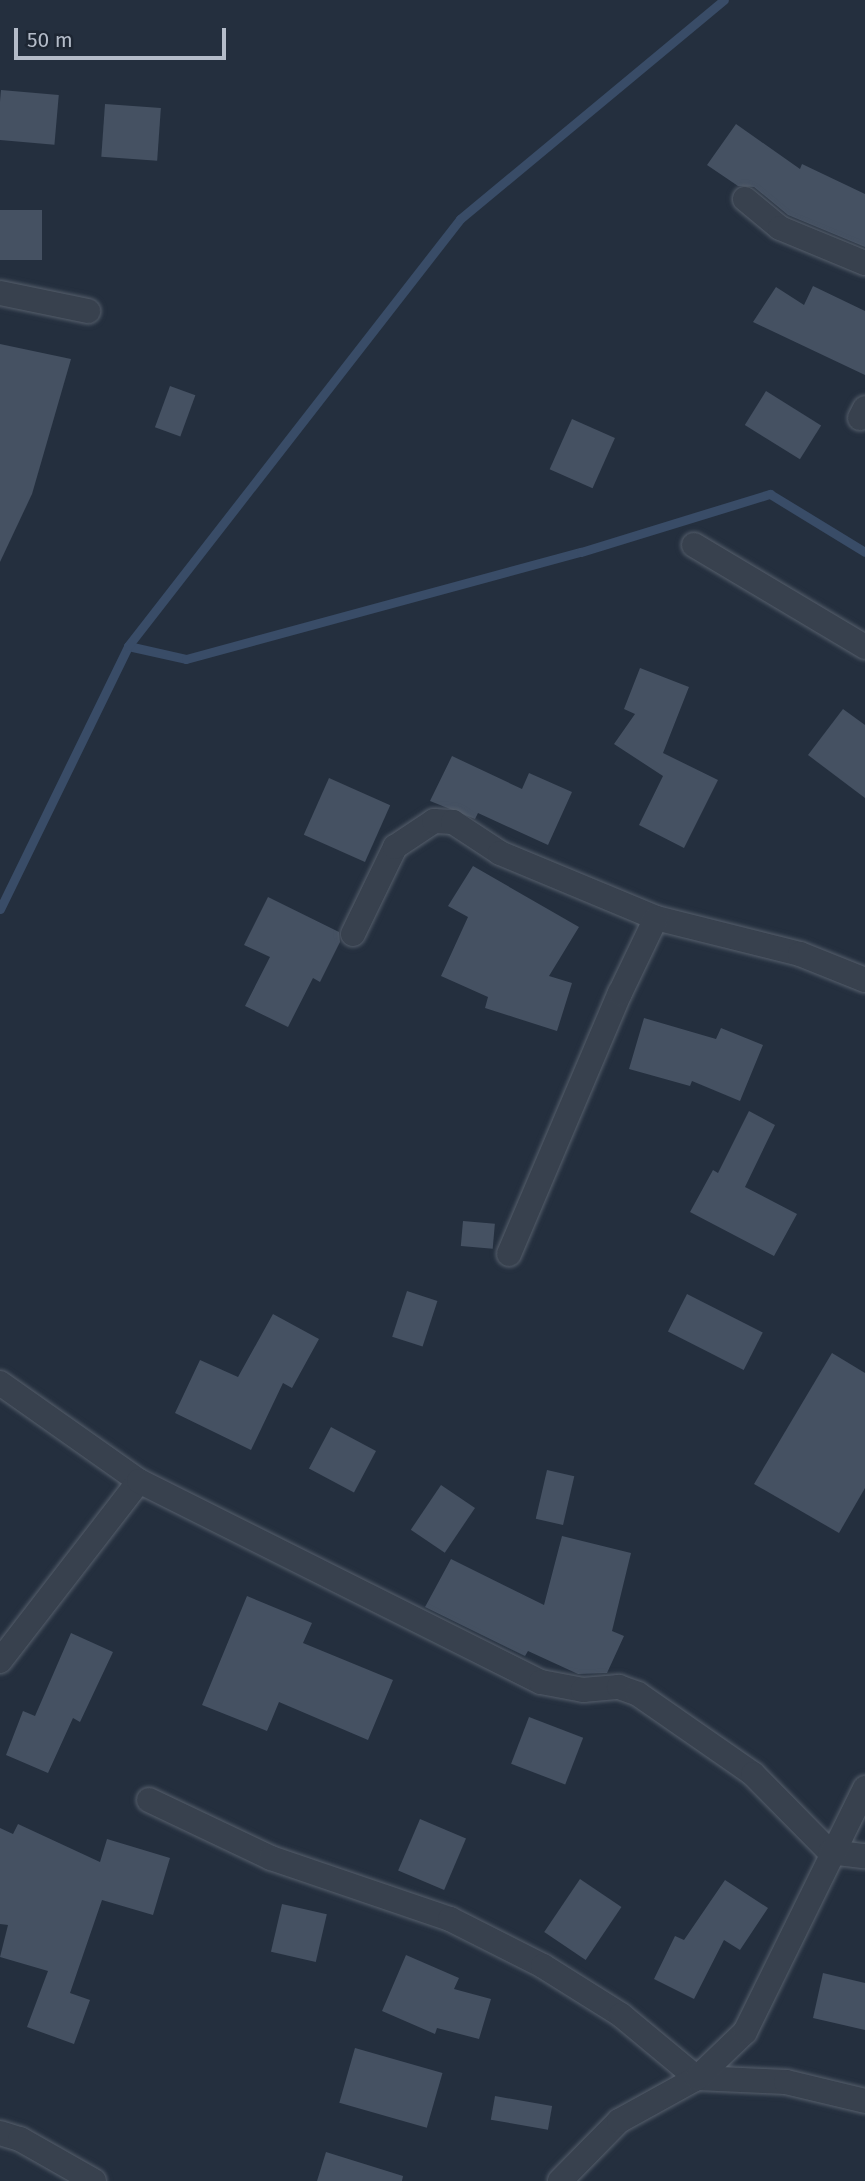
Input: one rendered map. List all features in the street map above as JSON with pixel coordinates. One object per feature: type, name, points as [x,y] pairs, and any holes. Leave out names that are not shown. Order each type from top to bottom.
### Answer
[{"type":"street","points":[[745,199],[780,228],[865,263]]},
{"type":"street","points":[[0,293],[88,311]]},
{"type":"street","points":[[694,545],[865,647]]},
{"type":"street","points":[[352,934],[395,847],[434,821],[453,822],[500,853],[656,918],[800,954],[865,980]]},
{"type":"street","points":[[509,1254],[656,918]]},
{"type":"street","points":[[0,1384],[139,1481],[541,1682],[583,1690],[619,1687],[638,1694],[753,1774],[830,1852],[865,1856]]},
{"type":"street","points":[[0,1661],[139,1481]]},
{"type":"street","points":[[561,2181],[619,2120],[697,2078],[745,2032],[830,1852],[865,1788]]},
{"type":"street","points":[[149,1800],[271,1858],[450,1919],[543,1966],[621,2015],[697,2078],[786,2082],[865,2101]]},
{"type":"street","points":[[0,2133],[20,2139],[94,2181]]},
{"type":"building","points":[[1,90],[59,95],[54,145],[0,140]]},
{"type":"building","points":[[105,104],[161,108],[157,161],[101,157]]},
{"type":"building","points":[[736,124],[800,169],[802,164],[865,194],[865,247],[788,215],[754,187],[738,186],[707,165]]},
{"type":"building","points":[[0,210],[42,210],[42,260],[0,260]]},
{"type":"building","points":[[813,286],[865,311],[865,375],[753,322],[776,287],[804,305]]},
{"type":"building","points":[[0,344],[71,359],[32,494],[0,562]]},
{"type":"building","points":[[170,386],[195,395],[180,437],[155,427]]},
{"type":"building","points":[[766,391],[821,425],[800,459],[745,425]]},
{"type":"building","points":[[572,419],[615,438],[593,488],[550,469]]},
{"type":"building","points":[[640,668],[689,687],[663,753],[718,780],[684,848],[639,825],[663,776],[614,744],[635,714],[624,709]]},
{"type":"building","points":[[843,709],[865,725],[865,798],[808,755]]},
{"type":"building","points":[[452,756],[522,789],[529,773],[572,792],[548,845],[478,813],[475,819],[430,801]]},
{"type":"building","points":[[329,778],[390,805],[365,862],[304,835]]},
{"type":"building","points":[[473,866],[579,927],[549,976],[572,983],[557,1031],[485,1008],[488,997],[441,976],[468,917],[448,906]]},
{"type":"building","points":[[268,897],[339,932],[340,942],[320,982],[313,978],[288,1027],[245,1006],[270,957],[244,945]]},
{"type":"building","points":[[644,1018],[716,1039],[721,1028],[763,1045],[740,1101],[692,1081],[690,1086],[629,1069]]},
{"type":"building","points":[[749,1111],[775,1125],[745,1187],[797,1214],[774,1256],[690,1212],[713,1170],[718,1173]]},
{"type":"building","points":[[463,1221],[495,1224],[493,1249],[461,1246]]},
{"type":"building","points":[[407,1291],[437,1301],[423,1347],[392,1337]]},
{"type":"building","points":[[687,1294],[763,1333],[744,1370],[668,1331]]},
{"type":"building","points":[[273,1314],[319,1339],[292,1388],[283,1383],[251,1450],[175,1413],[200,1360],[238,1377]]},
{"type":"building","points":[[832,1353],[865,1373],[865,1488],[839,1533],[754,1484]]},
{"type":"building","points":[[331,1427],[376,1451],[354,1492],[309,1468]]},
{"type":"building","points":[[547,1470],[574,1476],[563,1525],[536,1519]]},
{"type":"building","points":[[441,1485],[475,1508],[445,1553],[411,1530]]},
{"type":"building","points":[[562,1536],[631,1553],[612,1631],[624,1636],[607,1673],[578,1674],[528,1651],[525,1656],[425,1607],[451,1559],[544,1605]]},
{"type":"building","points":[[247,1596],[312,1623],[303,1643],[393,1680],[368,1740],[279,1702],[267,1731],[202,1705]]},
{"type":"building","points":[[71,1633],[113,1652],[80,1722],[73,1718],[48,1773],[6,1755],[23,1711],[35,1716]]},
{"type":"building","points":[[529,1717],[583,1738],[565,1784],[511,1764]]},
{"type":"building","points":[[420,1819],[466,1839],[444,1890],[398,1871]]},
{"type":"building","points":[[18,1824],[100,1862],[107,1839],[170,1858],[153,1915],[102,1900],[70,1993],[90,2000],[74,2044],[27,2027],[48,1971],[0,1957],[8,1925],[0,1924],[0,1828],[13,1834]]},
{"type":"building","points":[[580,1879],[621,1907],[586,1960],[544,1932]]},
{"type":"building","points":[[725,1880],[768,1908],[740,1950],[724,1940],[694,1999],[654,1979],[675,1936],[684,1940]]},
{"type":"building","points":[[282,1904],[327,1914],[316,1962],[271,1952]]},
{"type":"building","points":[[406,1955],[459,1978],[454,1989],[491,1999],[479,2039],[437,2028],[435,2034],[382,2011]]},
{"type":"building","points":[[823,1973],[865,1983],[865,2030],[813,2018]]},
{"type":"building","points":[[355,2048],[442,2073],[427,2128],[339,2103]]},
{"type":"building","points":[[495,2096],[552,2106],[548,2130],[491,2120]]},
{"type":"building","points":[[326,2152],[403,2176],[402,2181],[317,2181]]},
{"type":"waterway","points":[[0,909],[128,646],[460,219],[724,0]]},
{"type":"waterway","points":[[128,646],[186,659],[581,552],[770,494],[865,552]]}]
